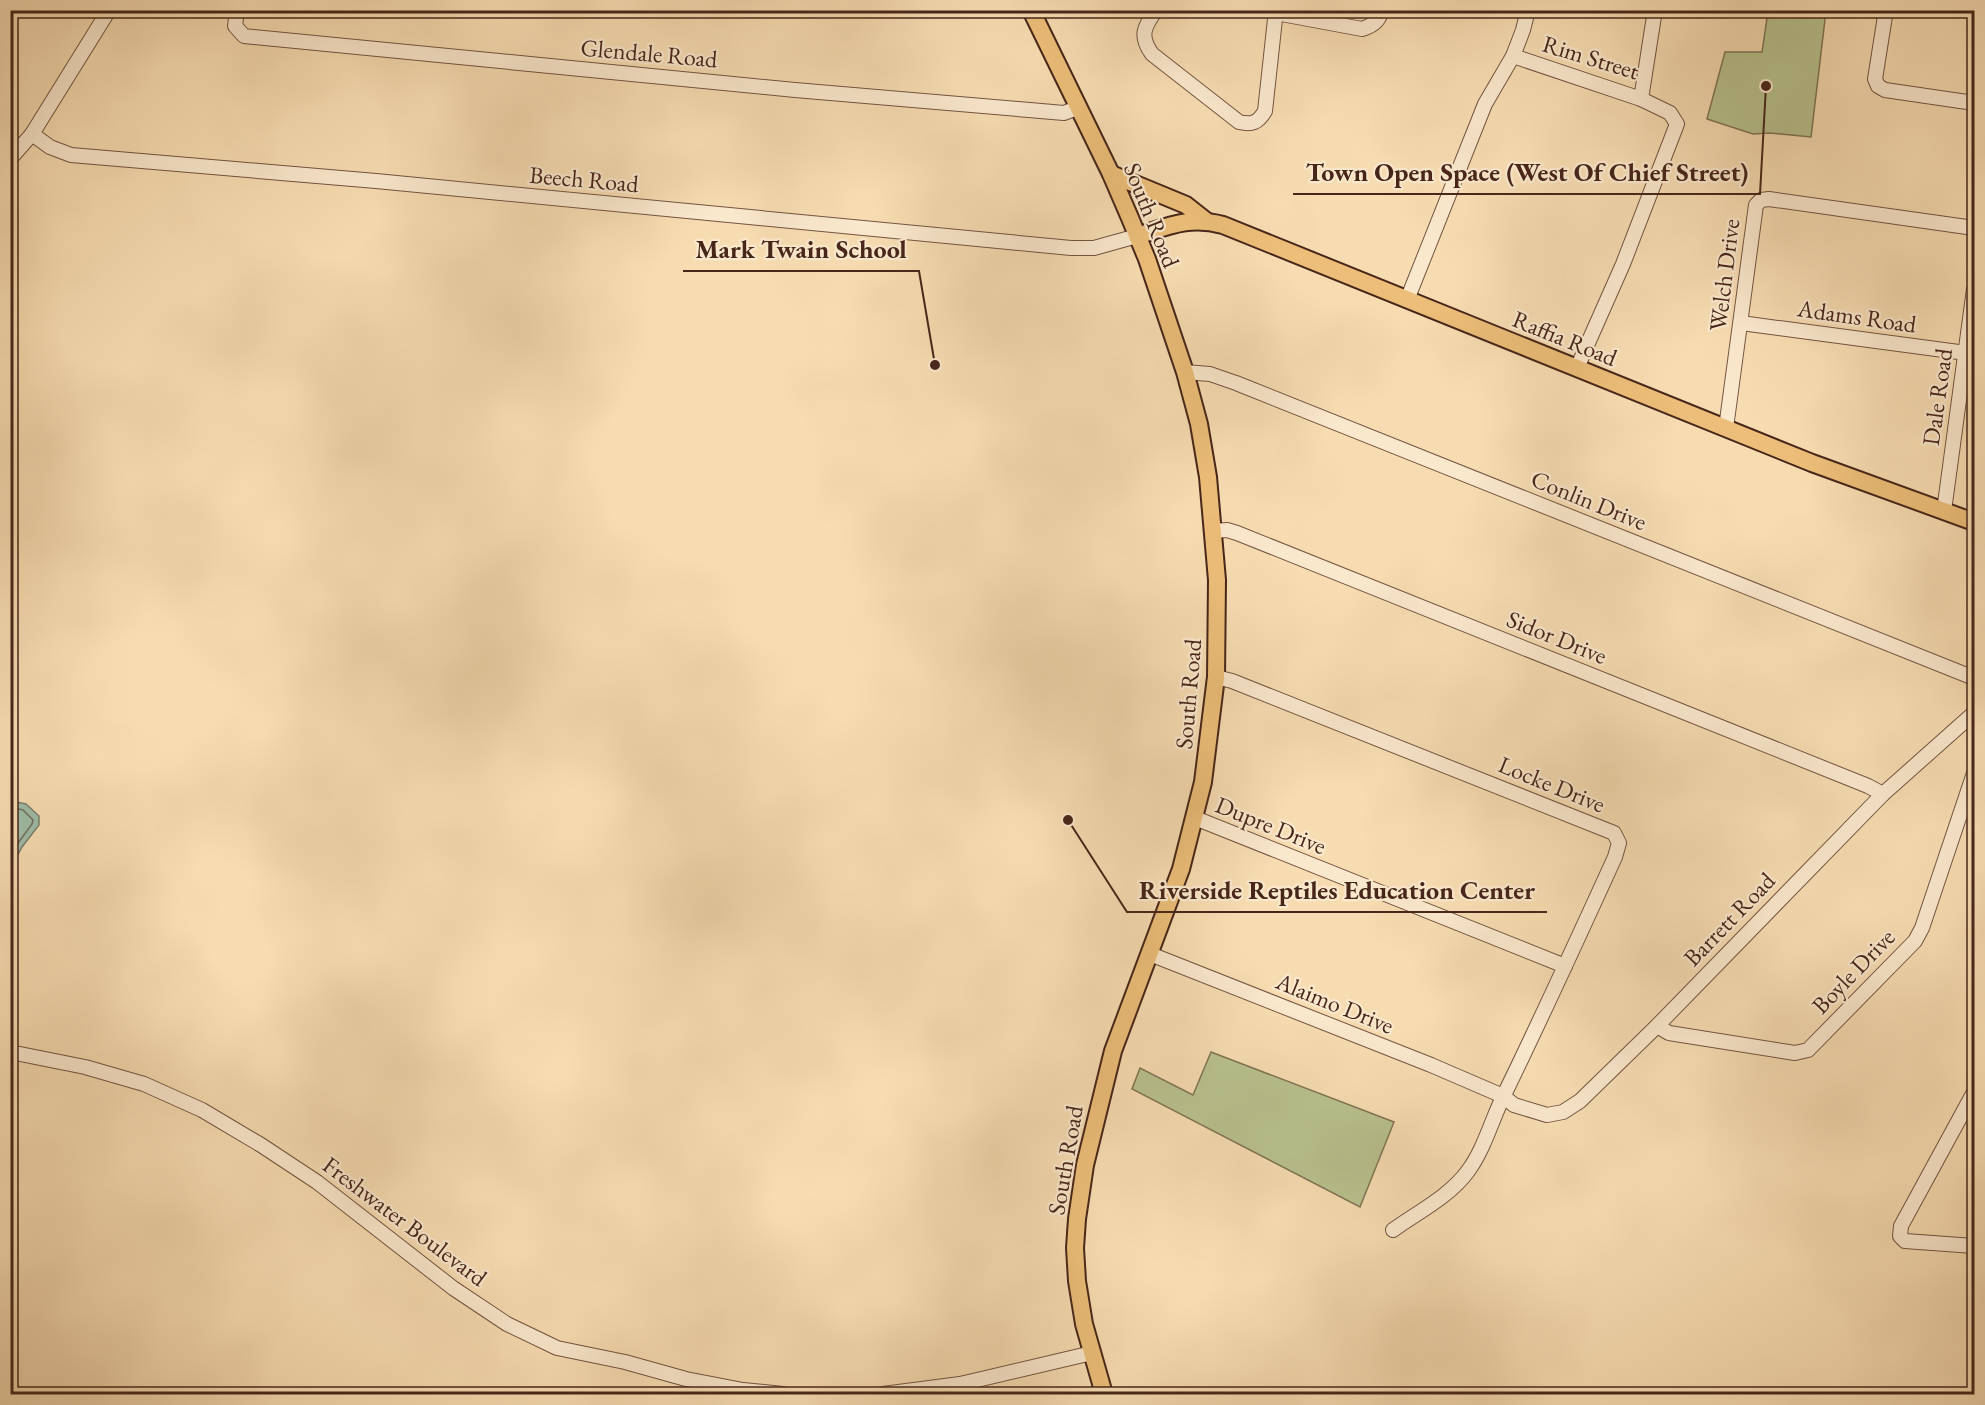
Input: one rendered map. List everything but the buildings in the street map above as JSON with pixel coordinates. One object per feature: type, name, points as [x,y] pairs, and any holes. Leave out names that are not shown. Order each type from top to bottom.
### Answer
[{"type":"main road","name":"South Road","points":[[1032,10],[1077,108],[1111,174],[1147,259],[1185,372],[1199,424],[1214,531],[1218,628],[1216,677],[1203,782],[1181,869],[1110,1061],[1085,1165],[1077,1220],[1075,1248],[1083,1324],[1104,1395]]},
{"type":"main road","points":[[1111,174],[1186,205],[1205,220]]},
{"type":"main road","name":"Raffia Road","points":[[1137,236],[1183,222],[1205,220],[1223,225],[1812,463],[1974,522]]},
{"type":"street","points":[[10,159],[32,134],[109,10]]},
{"type":"street","name":"Glendale Road","points":[[237,10],[235,26],[244,36],[854,95],[1064,113],[1077,108]]},
{"type":"street","points":[[1156,10],[1148,21],[1144,33],[1145,44],[1152,54],[1239,122],[1251,124],[1260,120],[1265,111],[1276,12],[1362,29],[1372,26],[1381,14],[1381,10]]},
{"type":"street","points":[[1407,300],[1485,104],[1513,56],[1528,10]]},
{"type":"street","name":"Rim Street","points":[[1513,56],[1641,99],[1655,10]]},
{"type":"street","points":[[1886,10],[1875,79],[1878,86],[1885,90],[1974,103]]},
{"type":"street","points":[[1577,368],[1623,264],[1677,124],[1670,113],[1641,99]]},
{"type":"street","name":"Beech Road","points":[[32,134],[50,147],[71,155],[929,235],[1094,249],[1137,236]]},
{"type":"street","name":"Welch Drive","points":[[1726,428],[1756,206],[1761,200],[1769,199],[1974,228]]},
{"type":"street","name":"Dale Road","points":[[1944,511],[1974,289]]},
{"type":"street","name":"Adams Road","points":[[1742,323],[1966,353]]},
{"type":"street","name":"Conlin Drive","points":[[1185,372],[1210,374],[1236,383],[1974,678]]},
{"type":"street","name":"Sidor Drive","points":[[1214,531],[1227,530],[1248,537],[1883,794]]},
{"type":"street","name":"Locke Drive","points":[[1216,677],[1232,681],[1614,833],[1619,843],[1615,857],[1480,1150],[1468,1170],[1454,1186],[1393,1230]]},
{"type":"street","name":"Barrett Road","points":[[1503,1096],[1514,1105],[1547,1115],[1563,1112],[1580,1101],[1657,1026],[1883,794],[1974,713]]},
{"type":"street","name":"Boyle Drive","points":[[1657,1026],[1669,1033],[1795,1053],[1808,1050],[1915,941],[1923,927],[1974,773]]},
{"type":"street","name":"Dupre Drive","points":[[1195,818],[1565,966]]},
{"type":"street","name":"Alaimo Drive","points":[[1150,954],[1503,1096]]},
{"type":"street","name":"Freshwater Boulevard","points":[[10,1052],[85,1067],[144,1084],[202,1110],[317,1182],[471,1300],[507,1324],[557,1348],[625,1362],[742,1392],[783,1395]]},
{"type":"street","points":[[1974,1092],[1901,1226],[1900,1236],[1905,1241],[1974,1246]]},
{"type":"street","points":[[883,1395],[960,1384],[1092,1353]]},
{"type":"green space","points":[[1768,11],[1826,11],[1811,137],[1770,133],[1753,134],[1707,119],[1725,52],[1762,52]]},
{"type":"green space","points":[[1211,1052],[1394,1122],[1360,1207],[1132,1089],[1140,1068],[1193,1095]]},
{"type":"water","points":[[11,801],[26,804],[39,816],[39,825],[22,847],[11,868]]},
{"type":"place","name":"Town Open Space (West Of Chief Street)","points":[[1766,86]]},
{"type":"place","name":"Mark Twain School","points":[[935,365]]},
{"type":"place","name":"Riverside Reptiles Education Center","points":[[1068,820]]}]
